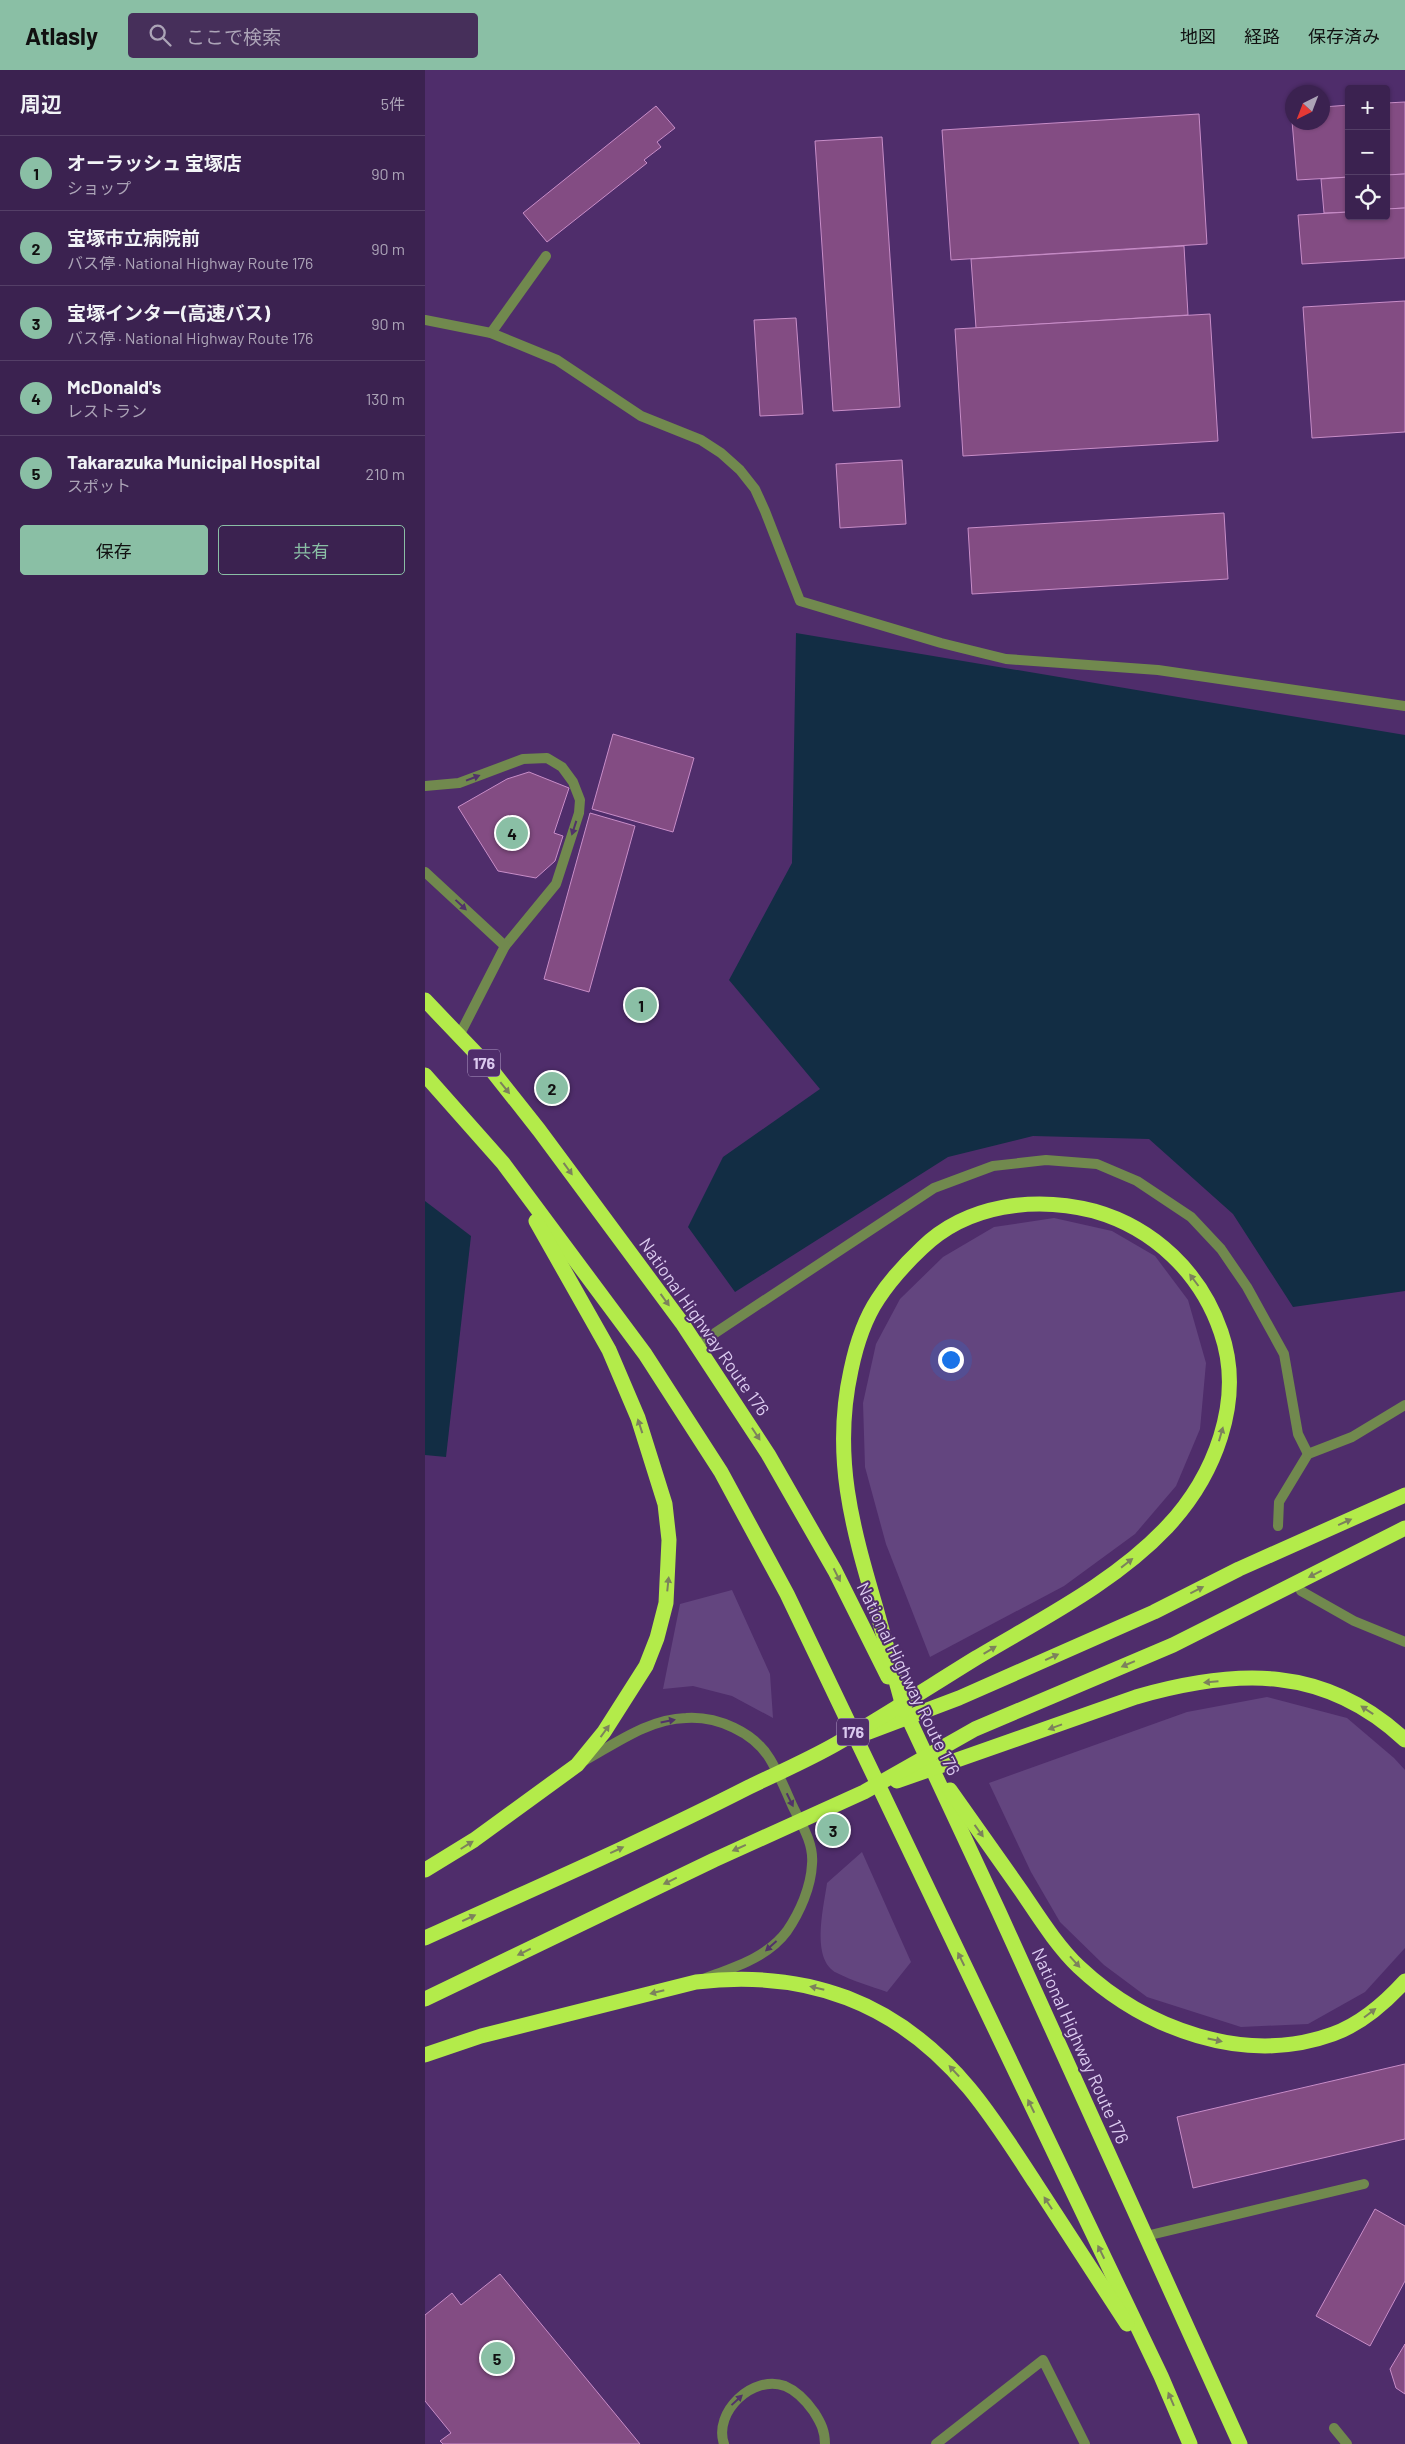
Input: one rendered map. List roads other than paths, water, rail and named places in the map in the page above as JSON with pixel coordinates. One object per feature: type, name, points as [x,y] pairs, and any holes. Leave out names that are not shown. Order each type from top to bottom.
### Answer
[{"type":"highway","name":"National Highway Route 176","points":[[425,1000],[490,1068],[539,1130],[697,1346],[768,1454],[835,1571],[930,1763],[1240,2444]]},
{"type":"highway","name":"176","points":[[425,1075],[503,1163],[645,1354],[726,1481],[791,1603],[1161,2376],[1190,2444]]},
{"type":"highway","points":[[425,1870],[474,1840],[577,1765],[604,1732],[646,1666],[657,1638],[665,1603],[669,1571],[669,1540],[665,1504],[638,1418],[609,1350],[503,1163]]},
{"type":"highway","points":[[425,1938],[694,1815],[835,1745],[948,1675],[1108,1578],[1165,1529],[1187,1503],[1205,1476],[1217,1450],[1229,1398],[1229,1366],[1223,1337],[1212,1309],[1195,1281],[1173,1255],[1147,1234],[1119,1218],[1055,1204],[991,1209],[962,1219],[931,1239],[900,1269],[875,1302],[867,1320],[856,1347],[846,1393],[843,1436],[845,1482],[853,1530],[904,1710]]},
{"type":"highway","points":[[835,1745],[959,1698],[1154,1612],[1239,1569],[1405,1495]]},
{"type":"highway","points":[[425,1999],[714,1860],[864,1792],[975,1729],[1173,1645],[1405,1528]]},
{"type":"highway","points":[[864,1792],[986,1752],[1137,1697],[1169,1688],[1238,1679],[1295,1682],[1329,1690],[1357,1704],[1384,1721],[1405,1740]]},
{"type":"highway","points":[[930,1763],[1047,1929],[1078,1966],[1105,1990],[1133,2009],[1165,2024],[1201,2037],[1235,2044],[1269,2046],[1301,2043],[1333,2034],[1362,2019],[1388,2000],[1405,1981]]},
{"type":"highway","points":[[425,2055],[481,2036],[696,1982],[731,1978],[765,1978],[830,1991],[860,2003],[918,2037],[966,2084],[999,2126],[1161,2376]]},
{"type":"street","points":[[491,333],[546,256]]},
{"type":"street","points":[[425,320],[491,333],[557,360],[641,416],[701,440],[721,453],[740,470],[755,489],[800,602],[941,643],[1006,659],[1159,670],[1405,706]]},
{"type":"street","points":[[425,786],[459,783],[523,759],[547,758],[563,767],[573,782],[580,800],[579,813],[556,884],[505,946],[459,1036]]},
{"type":"street","points":[[425,872],[505,946]]},
{"type":"street","points":[[697,1346],[934,1188],[993,1166],[1046,1160],[1097,1164],[1137,1181],[1191,1217],[1221,1249],[1247,1287],[1284,1354],[1298,1434],[1308,1454]]},
{"type":"street","points":[[1278,1526],[1279,1502],[1308,1454],[1352,1437],[1405,1405]]},
{"type":"street","points":[[1301,1591],[1354,1622],[1405,1642]]},
{"type":"street","points":[[577,1765],[638,1731],[662,1721],[686,1718],[709,1719],[734,1727],[756,1742],[770,1758],[809,1840],[812,1863],[808,1887],[799,1910],[787,1932],[768,1950],[745,1963],[696,1982]]},
{"type":"street","points":[[1146,2236],[1364,2184]]},
{"type":"street","points":[[936,2444],[1043,2360],[1085,2444]]},
{"type":"street","points":[[724,2444],[723,2426],[725,2416],[732,2405],[752,2390],[762,2385],[773,2384],[785,2386],[809,2405],[824,2429],[825,2444]]},
{"type":"street","points":[[1334,2428],[1347,2444]]},
{"type":"water","points":[[796,633],[1405,735],[1405,1291],[1293,1307],[1233,1214],[1149,1139],[1033,1136],[948,1157],[735,1292],[688,1227],[723,1157],[820,1089],[729,980],[792,863]]},
{"type":"water","points":[[425,1201],[471,1236],[446,1457],[425,1455]]},
{"type":"place","name":"McDonald's","points":[[512,833]]},
{"type":"place","name":"オーラッシュ 宝塚店","points":[[641,1005]]},
{"type":"place","name":"宝塚市立病院前","points":[[552,1088]]},
{"type":"place","name":"宝塚インター(高速バス)","points":[[833,1830]]},
{"type":"place","name":"Takarazuka Municipal Hospital","points":[[497,2358]]}]
